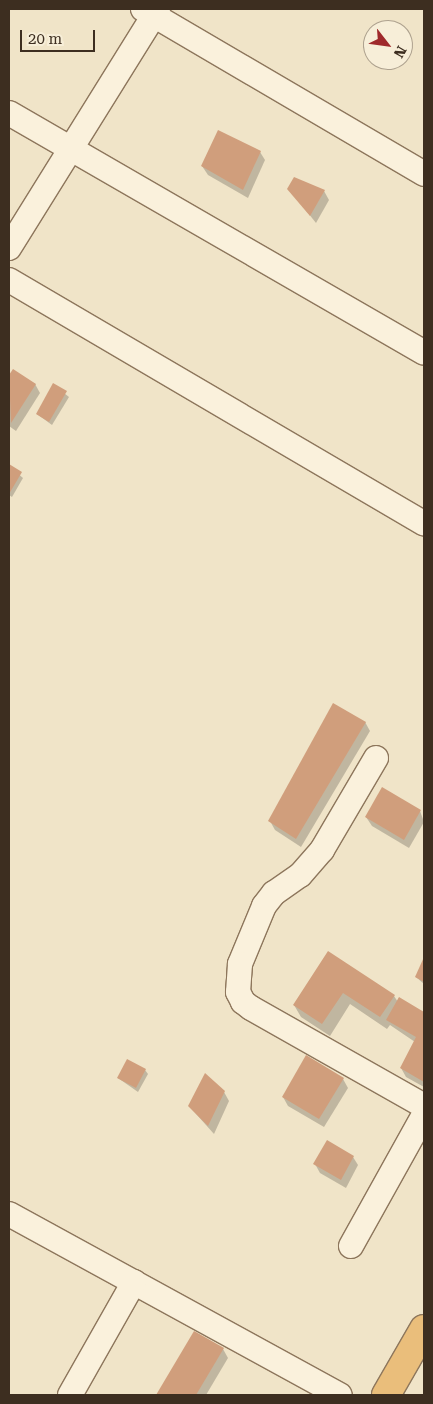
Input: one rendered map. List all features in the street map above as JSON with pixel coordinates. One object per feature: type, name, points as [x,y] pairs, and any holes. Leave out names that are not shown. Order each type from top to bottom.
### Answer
[{"type":"highway","points":[[386,1395],[424,1329]]},
{"type":"street","points":[[9,248],[72,149],[152,11],[424,174]]},
{"type":"street","points":[[9,113],[424,353]]},
{"type":"street","points":[[9,280],[424,523]]},
{"type":"street","points":[[376,758],[322,850],[300,875],[274,893],[264,906],[240,964],[238,992],[243,1002],[250,1008],[424,1106]]},
{"type":"street","points":[[351,1246],[424,1115]]},
{"type":"street","points":[[9,1214],[340,1395]]},
{"type":"street","points":[[70,1395],[134,1282]]},
{"type":"building","points":[[218,130],[261,151],[243,190],[201,166]]},
{"type":"building","points":[[294,177],[325,190],[310,216],[287,189]]},
{"type":"building","points":[[13,369],[36,384],[11,423],[9,375]]},
{"type":"building","points":[[53,383],[67,391],[49,422],[36,414]]},
{"type":"building","points":[[9,464],[22,472],[9,494]]},
{"type":"building","points":[[333,703],[366,722],[296,839],[268,821]]},
{"type":"building","points":[[382,787],[421,810],[404,840],[365,817]]},
{"type":"building","points":[[328,951],[395,995],[380,1017],[343,993],[322,1024],[293,1005]]},
{"type":"building","points":[[424,957],[424,982],[415,977]]},
{"type":"building","points":[[399,997],[424,1012],[424,1082],[400,1068],[416,1037],[386,1020]]},
{"type":"building","points":[[306,1055],[344,1078],[319,1119],[282,1097]]},
{"type":"building","points":[[127,1059],[146,1069],[136,1088],[117,1078]]},
{"type":"building","points":[[205,1073],[225,1091],[208,1126],[188,1106]]},
{"type":"building","points":[[327,1140],[354,1156],[341,1180],[313,1164]]},
{"type":"building","points":[[194,1331],[224,1348],[196,1395],[156,1395]]}]
